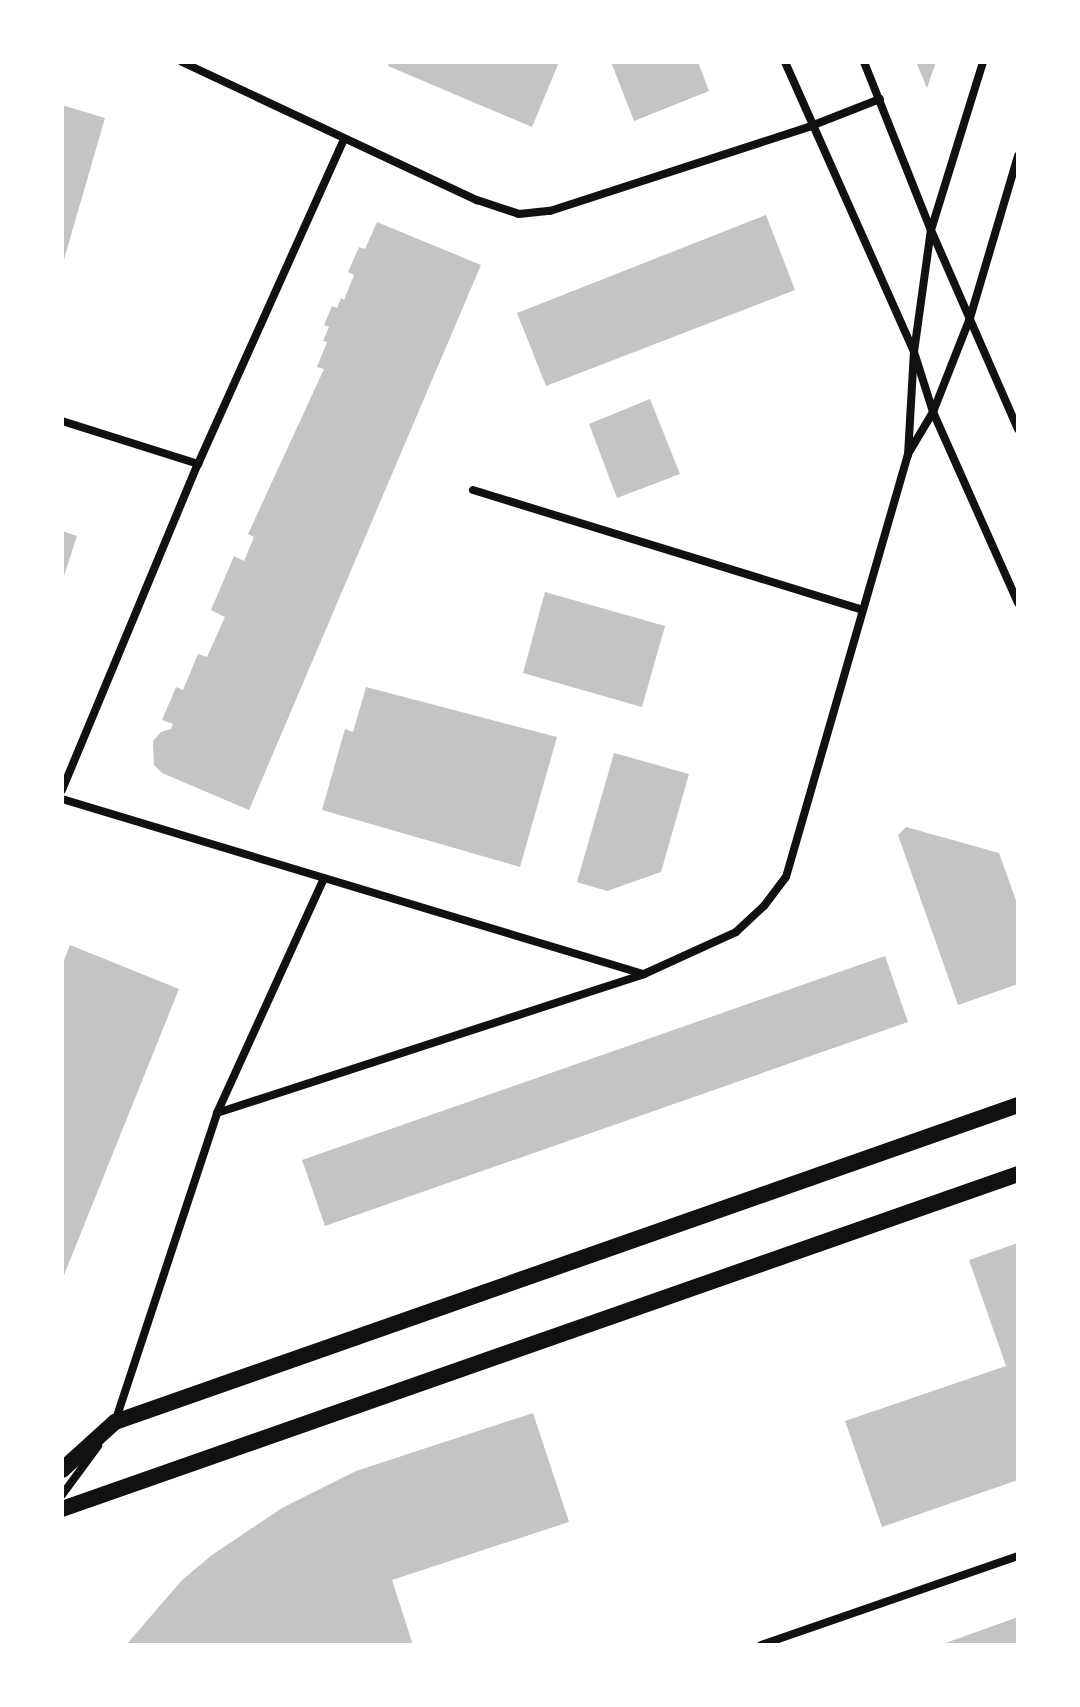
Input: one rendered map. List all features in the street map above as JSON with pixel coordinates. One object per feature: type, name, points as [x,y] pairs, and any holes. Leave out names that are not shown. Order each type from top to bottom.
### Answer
[{"type":"main road","points":[[62,1470],[115,1422],[1018,1105]]},
{"type":"main road","points":[[62,1509],[1018,1174]]},
{"type":"street","points":[[182,62],[502,211],[535,214],[811,126],[880,99]]},
{"type":"street","points":[[785,62],[914,352],[933,412],[1018,603]]},
{"type":"street","points":[[864,62],[931,230],[1018,429]]},
{"type":"street","points":[[908,455],[914,352],[931,230],[983,62]]},
{"type":"street","points":[[62,790],[198,464],[344,139]]},
{"type":"street","points":[[217,1113],[644,974],[736,932],[764,906],[786,877],[908,455],[933,412],[970,318],[1018,156]]},
{"type":"street","points":[[62,421],[198,464]]},
{"type":"street","points":[[473,490],[861,609]]},
{"type":"street","points":[[62,799],[644,974]]},
{"type":"street","points":[[62,1495],[115,1422],[217,1113],[324,878]]},
{"type":"street","points":[[761,1645],[1018,1556]]},
{"type":"building","points":[[389,62],[559,62],[532,127],[388,66]]},
{"type":"building","points":[[611,62],[698,62],[709,91],[634,121]]},
{"type":"building","points":[[916,62],[936,62],[927,88]]},
{"type":"building","points":[[62,105],[105,118],[63,263],[62,263]]},
{"type":"building","points":[[766,215],[795,290],[546,386],[517,313]]},
{"type":"building","points":[[377,222],[481,265],[249,810],[162,773],[154,765],[153,741],[161,732],[171,729],[173,724],[162,720],[176,687],[183,690],[198,654],[207,657],[225,617],[211,610],[234,556],[244,561],[254,537],[248,534],[324,369],[317,367],[327,342],[323,341],[329,327],[324,325],[332,306],[337,308],[341,298],[344,300],[354,275],[348,272],[359,247],[365,249]]},
{"type":"building","points":[[650,399],[680,474],[617,498],[589,424]]},
{"type":"building","points":[[62,531],[77,536],[63,579],[62,579]]},
{"type":"building","points":[[545,592],[665,626],[642,707],[523,673]]},
{"type":"building","points":[[366,687],[557,737],[520,867],[322,810],[345,729],[353,732]]},
{"type":"building","points":[[614,753],[689,774],[661,872],[607,891],[577,882]]},
{"type":"building","points":[[906,827],[999,853],[1018,906],[1018,984],[958,1005],[898,835]]},
{"type":"building","points":[[70,945],[179,989],[62,1280],[62,965]]},
{"type":"building","points":[[885,956],[908,1022],[325,1226],[302,1160]]},
{"type":"building","points":[[1018,1243],[1018,1480],[882,1527],[845,1421],[1006,1366],[969,1260]]},
{"type":"building","points":[[533,1413],[569,1522],[392,1580],[413,1645],[126,1645],[182,1580],[212,1555],[282,1508],[356,1471]]},
{"type":"building","points":[[1018,1617],[1018,1645],[940,1645]]}]
